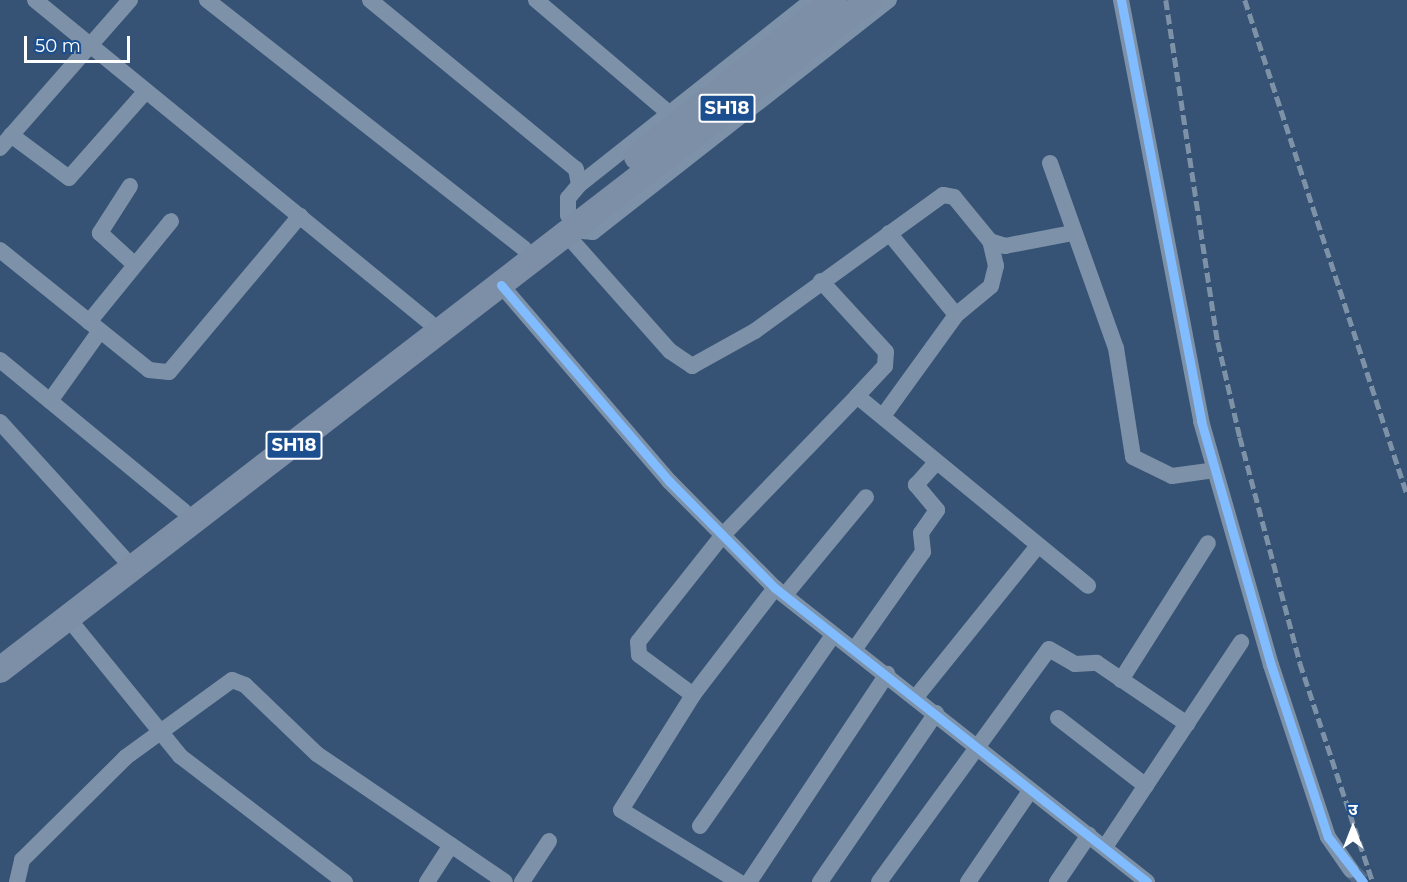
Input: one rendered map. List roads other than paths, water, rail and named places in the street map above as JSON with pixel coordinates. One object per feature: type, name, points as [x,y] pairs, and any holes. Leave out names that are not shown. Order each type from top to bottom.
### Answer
[{"type":"main road","name":"SH18","points":[[0,669],[501,285],[576,214],[834,0]]},
{"type":"main road","name":"SH18","points":[[0,652],[524,249],[576,214],[869,0]]},
{"type":"street","points":[[35,0],[93,45],[429,322]]},
{"type":"street","points":[[130,0],[93,45],[6,141],[69,178],[146,91]]},
{"type":"street","points":[[207,0],[524,249]]},
{"type":"street","points":[[370,0],[562,155],[576,169],[576,214],[584,231],[602,228],[889,0]]},
{"type":"street","points":[[536,0],[669,113]]},
{"type":"street","points":[[576,214],[669,113],[812,0]]},
{"type":"street","points":[[1121,0],[1175,297],[1215,470],[1271,666],[1328,837],[1351,870]]},
{"type":"street","points":[[1050,163],[1072,233],[1116,348],[1133,457],[1172,476],[1215,470]]},
{"type":"street","points":[[130,186],[100,233],[135,265]]},
{"type":"street","points":[[576,214],[670,351],[692,366],[754,331],[820,281],[948,194],[990,241],[995,277],[956,315],[883,416]]},
{"type":"street","points":[[0,250],[149,370],[169,372],[300,216]]},
{"type":"street","points":[[50,401],[94,327],[135,265],[171,221]]},
{"type":"street","points":[[889,233],[956,315]]},
{"type":"street","points":[[990,241],[1026,244],[1072,233]]},
{"type":"street","points":[[693,695],[636,648],[722,536],[885,366],[886,352],[820,281]]},
{"type":"street","points":[[501,285],[561,359],[722,536],[780,591],[1147,882]]},
{"type":"street","points":[[0,360],[184,511]]},
{"type":"street","points":[[856,396],[883,416],[934,465],[1088,586]]},
{"type":"street","points":[[0,422],[123,557]]},
{"type":"street","points":[[854,650],[923,552],[921,533],[937,510],[916,485],[934,465]]},
{"type":"street","points":[[739,882],[621,810],[693,695],[780,591],[866,496]]},
{"type":"street","points":[[1121,680],[1208,543]]},
{"type":"street","points":[[916,698],[1037,547]]},
{"type":"street","points":[[68,618],[157,732],[207,780],[345,882]]},
{"type":"street","points":[[700,826],[833,635]]},
{"type":"street","points":[[1105,848],[1241,642]]},
{"type":"street","points":[[879,882],[976,745],[1049,649],[1075,664],[1097,663],[1187,724]]},
{"type":"street","points":[[749,882],[887,674]]},
{"type":"street","points":[[16,882],[22,860],[157,732],[225,682],[239,681],[317,754],[505,882]]},
{"type":"street","points":[[820,882],[936,713]]},
{"type":"street","points":[[1058,718],[1146,786]]},
{"type":"street","points":[[968,882],[1030,791]]},
{"type":"street","points":[[1057,882],[1089,835]]},
{"type":"street","points":[[522,882],[549,841]]},
{"type":"street","points":[[427,882],[451,845]]},
{"type":"tunnel","points":[[1351,870],[1363,882]]},
{"type":"railway","points":[[1166,0],[1218,342],[1240,437],[1300,663],[1373,882]]},
{"type":"railway","points":[[1245,0],[1407,494]]}]
